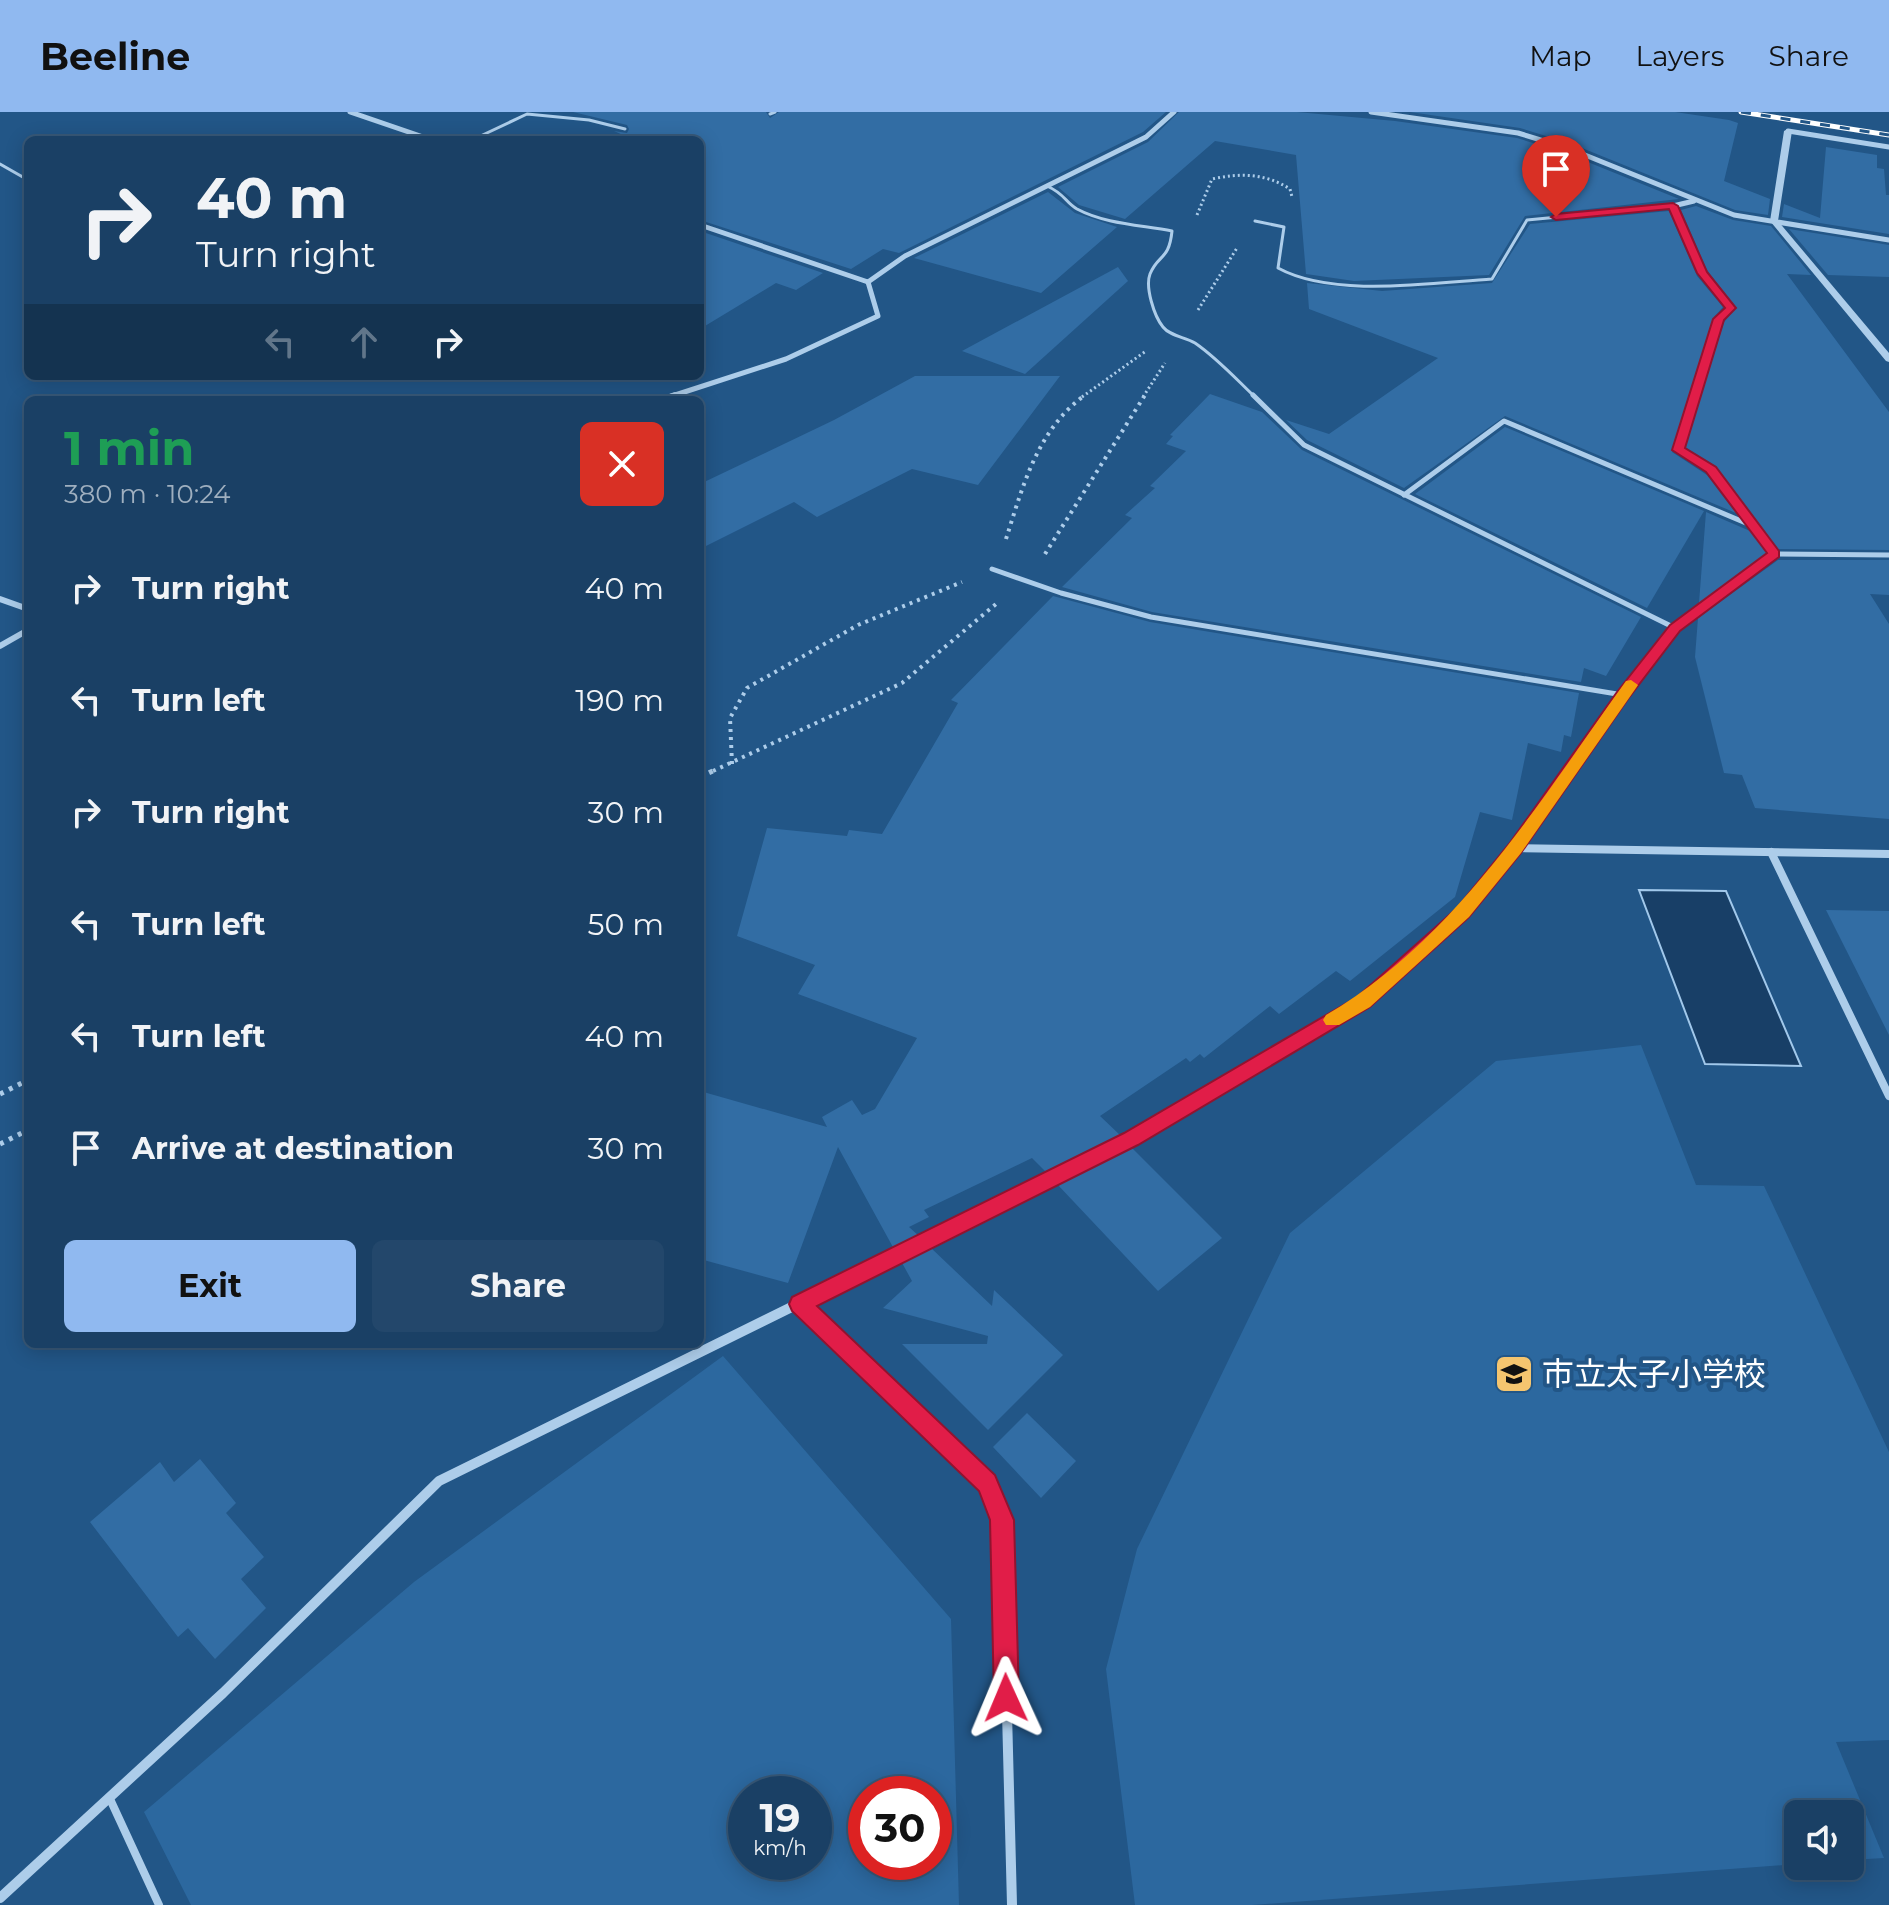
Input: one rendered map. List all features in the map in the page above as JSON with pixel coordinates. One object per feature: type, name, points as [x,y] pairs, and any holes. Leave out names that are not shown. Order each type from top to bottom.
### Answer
[{"type":"street","points":[[350,112],[420,136]]},
{"type":"street","points":[[868,282],[905,256],[1146,137],[1174,112]]},
{"type":"street","points":[[1371,112],[1518,133],[1570,149],[1734,215],[1889,240]]},
{"type":"street","points":[[1889,147],[1788,131],[1774,221],[1889,359]]},
{"type":"street","points":[[0,1898],[110,1799],[362,1560],[439,1481],[1131,1139],[1363,1002],[1463,912],[1515,848],[1623,695],[1675,628],[1775,554],[1711,470],[1678,450],[1719,319],[1731,308],[1702,273],[1673,206],[1694,201]]},
{"type":"street","points":[[704,226],[868,282]]},
{"type":"street","points":[[673,396],[786,359],[878,316],[868,282]]},
{"type":"street","points":[[0,599],[24,608]]},
{"type":"street","points":[[0,646],[24,632]]},
{"type":"street","points":[[1515,848],[1889,854]]},
{"type":"street","points":[[1771,852],[1889,1096]]},
{"type":"street","points":[[799,1304],[987,1483],[1002,1520],[1012,1905]]},
{"type":"lane","points":[[770,114],[775,112]]},
{"type":"lane","points":[[480,136],[527,114],[589,120],[625,129]]},
{"type":"lane","points":[[0,164],[24,178]]},
{"type":"lane","points":[[1047,186],[1063,193],[1073,207],[1096,217],[1172,231],[1170,249],[1150,274],[1150,295],[1165,330],[1210,354],[1304,445],[1675,628]]},
{"type":"lane","points":[[1255,221],[1284,227],[1278,268],[1285,275],[1331,282],[1387,283],[1492,279],[1527,220],[1673,206]]},
{"type":"lane","points":[[1404,495],[1504,421],[1756,528]]},
{"type":"lane","points":[[1775,554],[1888,557]]},
{"type":"lane","points":[[992,569],[1151,617],[1623,695]]},
{"type":"lane","points":[[110,1799],[159,1905]]},
{"type":"path","points":[[704,775],[902,683],[978,621],[1052,546],[1255,221],[1263,203],[1288,201],[1293,195],[1278,180],[1259,175],[1235,174],[1212,179],[1193,225],[1172,231]]},
{"type":"path","points":[[732,764],[730,718],[747,688],[858,625],[992,569],[1002,551],[1022,487],[1048,434],[1069,408],[1142,355],[1165,330]]},
{"type":"path","points":[[0,1094],[24,1082]]},
{"type":"path","points":[[0,1144],[24,1132]]},
{"type":"shaded area","points":[[1639,890],[1726,891],[1801,1066],[1705,1064]]},
{"type":"shaded area","name":"市立太子小学校","points":[[1641,1045],[1696,1185],[1764,1186],[1889,1452],[1889,1740],[1836,1742],[1860,1800],[1784,1800],[1784,1865],[1252,1905],[1135,1905],[1106,1669],[1137,1549],[1290,1233],[1496,1061]]},
{"type":"shaded area","points":[[723,1356],[951,1619],[959,1905],[191,1905],[144,1812],[414,1582]]},
{"type":"shaded area","name":"市立太子小学校","points":[[1864,1810],[1884,1858],[1864,1859]]},
{"type":"building","points":[[573,112],[766,112],[770,118],[779,112],[1166,112],[1143,132],[899,253],[883,249],[851,269],[704,221],[704,136],[625,136],[614,131],[627,133],[627,125]]},
{"type":"building","points":[[1179,112],[1297,112],[1395,121],[1517,138],[1568,154],[1679,199],[1525,216],[1489,275],[1354,281],[1306,274],[1296,155],[1215,141],[1125,219],[1079,205],[1058,187],[1148,142]]},
{"type":"building","points":[[1410,112],[1675,112],[1729,120],[1738,123],[1724,181],[1770,199],[1768,215],[1735,210],[1572,144],[1520,128]]},
{"type":"building","points":[[1826,147],[1877,155],[1877,168],[1884,169],[1886,195],[1889,195],[1889,234],[1782,217],[1784,204],[1820,218]]},
{"type":"building","points":[[1048,192],[1075,213],[1117,227],[1041,293],[914,258]]},
{"type":"building","points":[[1696,206],[1733,220],[1771,226],[1811,275],[1787,274],[1889,412],[1889,550],[1778,549],[1716,466],[1685,447],[1724,322],[1736,308],[1707,270],[1681,210]]},
{"type":"building","points":[[1669,211],[1697,276],[1723,307],[1714,317],[1672,452],[1707,475],[1736,513],[1505,416],[1404,488],[1307,440],[1286,420],[1329,434],[1438,358],[1309,309],[1307,283],[1382,291],[1492,283],[1530,224]]},
{"type":"building","points":[[1789,229],[1889,245],[1889,277],[1828,275]]},
{"type":"building","points":[[704,232],[823,273],[796,290],[776,283],[704,327]]},
{"type":"building","points":[[1118,267],[1128,281],[1025,374],[962,351]]},
{"type":"building","points":[[915,376],[1060,376],[978,485],[912,469],[817,517],[794,502],[704,547],[704,482],[834,420]]},
{"type":"building","points":[[1210,394],[1262,412],[1302,450],[1641,617],[1606,676],[1584,668],[1581,682],[1152,612],[1062,587],[1132,518],[1125,515],[1155,488],[1150,486],[1186,451],[1166,444],[1173,436],[1170,435]]},
{"type":"building","points":[[1505,427],[1704,511],[1647,608],[1415,494]]},
{"type":"building","points":[[1706,512],[1750,531],[1767,553],[1699,603]]},
{"type":"building","points":[[1778,560],[1889,560],[1889,595],[1870,594],[1889,624],[1889,819],[1755,808],[1742,775],[1724,773],[1695,657],[1698,618]]},
{"type":"building","points":[[1053,596],[1150,622],[1579,693],[1571,737],[1564,735],[1561,752],[1528,743],[1512,820],[1480,812],[1455,897],[1350,981],[1336,971],[1279,1014],[1270,1006],[1204,1058],[1200,1054],[1190,1062],[1186,1058],[1100,1116],[1121,1136],[1047,1173],[1032,1158],[924,1210],[929,1217],[909,1227],[919,1236],[894,1249],[838,1147],[788,1283],[704,1260],[704,1092],[827,1127],[822,1117],[852,1100],[862,1115],[875,1109],[917,1038],[798,994],[815,965],[737,936],[767,828],[847,836],[849,830],[882,834],[958,703],[951,700]]},
{"type":"building","points":[[1826,910],[1889,911],[1889,1035]]},
{"type":"building","points":[[1131,1147],[1222,1238],[1158,1291],[1057,1184]]},
{"type":"building","points":[[930,1247],[992,1306],[994,1290],[1063,1355],[988,1430],[902,1344],[987,1344],[988,1336],[883,1308],[912,1281],[901,1261]]},
{"type":"building","points":[[1027,1413],[1076,1461],[1041,1498],[993,1447]]},
{"type":"building","points":[[200,1459],[236,1503],[226,1513],[264,1557],[241,1579],[266,1608],[215,1659],[188,1628],[178,1637],[90,1522],[160,1462],[174,1482]]},
{"type":"railway","points":[[1741,112],[1889,135]]},
{"type":"slow traffic","points":[[1333,1020],[1363,1002],[1463,912],[1515,848],[1631,685]]},
{"type":"place","name":"市立太子小学校","points":[[1514,1374]]},
{"type":"route","points":[[1006,1698],[1002,1520],[987,1483],[799,1304],[1131,1139],[1363,1002],[1463,912],[1515,848],[1623,695],[1675,628],[1775,554],[1711,470],[1678,450],[1719,319],[1731,308],[1702,273],[1673,206],[1556,217]]}]
